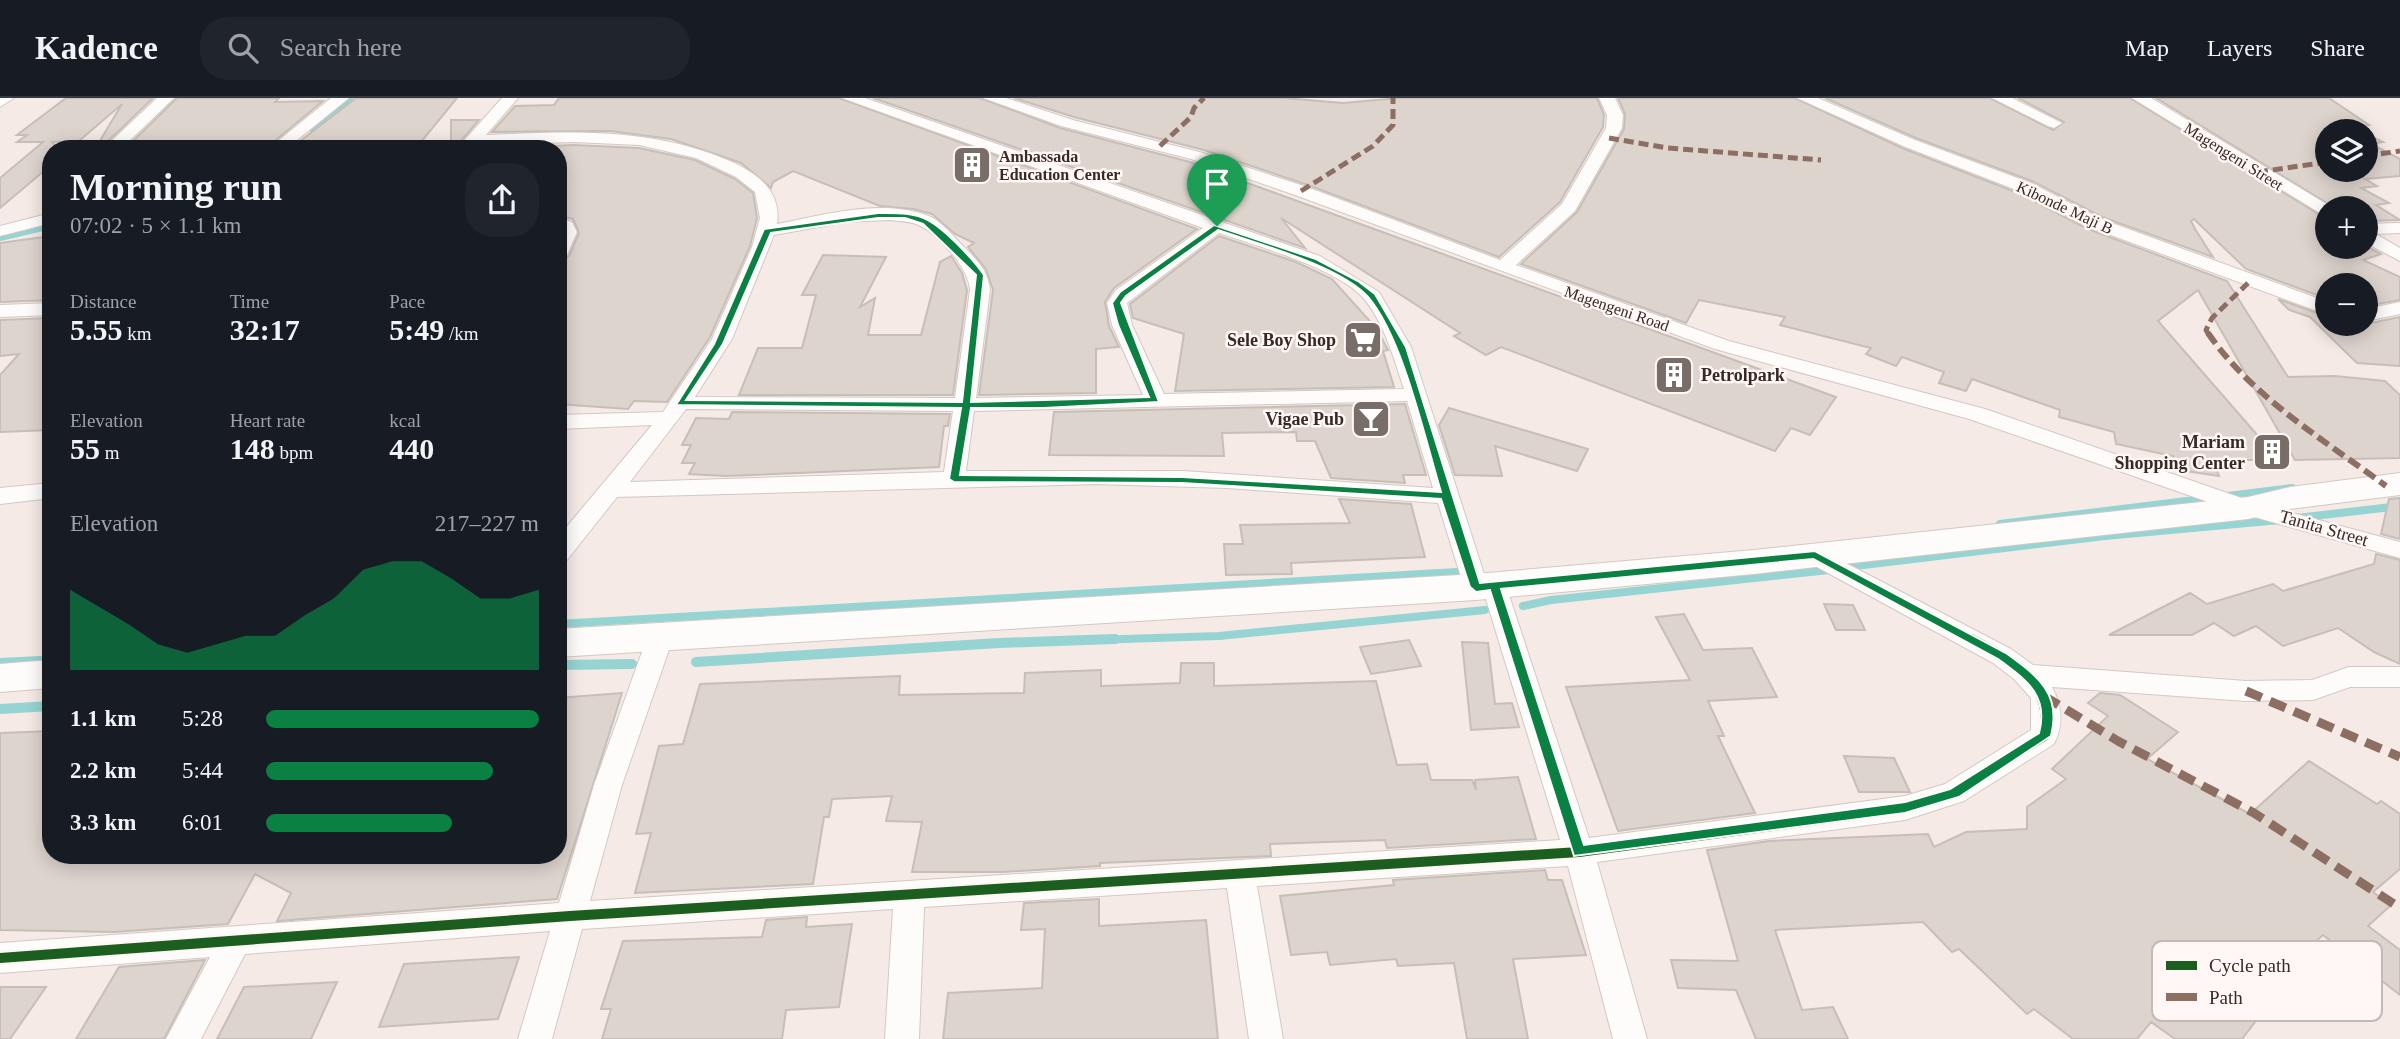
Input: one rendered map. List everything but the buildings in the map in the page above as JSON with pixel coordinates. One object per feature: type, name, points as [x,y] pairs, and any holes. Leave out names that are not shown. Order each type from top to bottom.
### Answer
[{"type":"street","points":[[0,102],[6,98]]},
{"type":"street","points":[[121,140],[166,98]]},
{"type":"street","points":[[287,140],[341,98]]},
{"type":"street","points":[[473,140],[510,98]]},
{"type":"street","points":[[850,98],[1313,260],[1355,283],[1372,296],[1401,347],[1445,496],[1485,587],[1579,852],[1630,1039]]},
{"type":"street","points":[[1503,267],[1569,207],[1614,128],[1615,115],[1607,98]]},
{"type":"street","name":"Kibonde Maji B","points":[[1805,98],[1909,143],[2025,187],[2095,223],[2315,304]]},
{"type":"street","points":[[2000,98],[2054,123]]},
{"type":"street","name":"Magengeni Street","points":[[2140,98],[2315,205]]},
{"type":"street","name":"Magengeni Road","points":[[1007,101],[1228,166],[1723,345],[1978,414],[2248,508]]},
{"type":"street","points":[[558,140],[624,137],[695,152],[723,164],[759,185],[767,199],[767,231],[719,344],[673,411],[567,542]]},
{"type":"street","points":[[767,231],[878,215],[905,216],[926,222],[980,275],[966,405],[954,479]]},
{"type":"street","points":[[0,231],[42,220]]},
{"type":"street","points":[[1156,400],[1122,325],[1116,303],[1123,294],[1217,226]]},
{"type":"street","points":[[2378,229],[2400,228]]},
{"type":"street","points":[[2378,243],[2400,255]]},
{"type":"street","points":[[2378,313],[2400,308]]},
{"type":"street","points":[[0,312],[42,310]]},
{"type":"street","points":[[567,421],[673,411],[1415,395]]},
{"type":"street","points":[[608,490],[1098,477],[1214,481],[1445,496]]},
{"type":"street","points":[[567,643],[1485,587],[1815,555],[2248,508],[2290,498],[2400,484]]},
{"type":"street","points":[[0,496],[42,492]]},
{"type":"street","name":"Tanita Street","points":[[2248,508],[2400,550]]},
{"type":"street","points":[[0,958],[234,943],[570,916],[1579,852],[1905,808],[1954,793],[2044,736],[2050,715],[2043,696],[2028,675],[2002,656],[1815,555]]},
{"type":"street","points":[[535,1039],[608,785],[660,638]]},
{"type":"street","points":[[0,677],[42,675]]},
{"type":"street","points":[[2028,675],[2246,691],[2313,690],[2349,677],[2400,677]]},
{"type":"street","points":[[1240,874],[1266,1039]]},
{"type":"street","points":[[902,1039],[909,895]]},
{"type":"street","points":[[183,1039],[234,943]]},
{"type":"waterway","points":[[313,132],[350,98]]},
{"type":"waterway","points":[[0,238],[42,228]]},
{"type":"waterway","points":[[2000,524],[2292,488]]},
{"type":"waterway","points":[[2297,518],[2400,506]]},
{"type":"waterway","points":[[1847,567],[2105,536],[2280,520]]},
{"type":"waterway","points":[[1523,606],[1551,600],[1829,570]]},
{"type":"waterway","points":[[567,623],[1457,572]]},
{"type":"waterway","points":[[1060,641],[1219,636],[1485,610]]},
{"type":"waterway","points":[[696,662],[999,643],[1115,639]]},
{"type":"waterway","points":[[0,663],[40,661]]},
{"type":"waterway","points":[[567,665],[632,664]]},
{"type":"waterway","points":[[0,709],[42,707]]},
{"type":"marked path","points":[[1160,146],[1191,117],[1194,108],[1204,98]]},
{"type":"marked path","points":[[1301,191],[1373,146],[1393,125],[1393,98]]},
{"type":"marked path","points":[[1609,138],[1668,148],[1821,160]]},
{"type":"marked path","points":[[2378,154],[2400,151]]},
{"type":"marked path","points":[[2258,172],[2315,164]]},
{"type":"marked path","points":[[2248,283],[2212,318],[2206,330],[2219,350],[2262,392],[2386,486]]},
{"type":"marked path","points":[[2246,691],[2400,757]]},
{"type":"marked path","points":[[2044,696],[2118,741],[2254,813],[2348,877],[2393,901],[2400,908]]},
{"type":"cycle path","points":[[0,958],[570,916],[1579,852],[1905,808],[1954,793],[2044,736],[2047,721],[2044,698],[2033,680],[2024,672],[2002,656],[1815,555]]},
{"type":"place","name":"Ambassada Education Center","points":[[972,165]]},
{"type":"place","name":"Sele Boy Shop","points":[[1363,340]]},
{"type":"place","name":"Petrolpark","points":[[1674,375]]},
{"type":"place","name":"Vigae Pub","points":[[1371,419]]},
{"type":"place","name":"Mariam Shopping Center","points":[[2272,452]]},
{"type":"route","points":[[1217,226],[1150,273],[1123,294],[1116,303],[1117,313],[1156,400],[1044,405],[998,405],[966,405],[743,405],[679,403],[719,344],[767,231],[878,215],[905,216],[926,222],[973,265],[980,275],[966,405],[954,479],[1098,477],[1266,483],[1445,496],[1476,587],[1494,586],[1579,852],[1905,808],[1954,793],[2044,736],[2050,715],[2043,696],[2028,675],[2002,656],[1815,555],[1476,587],[1445,496],[1401,347],[1372,296],[1355,283],[1313,260],[1217,226]]}]
